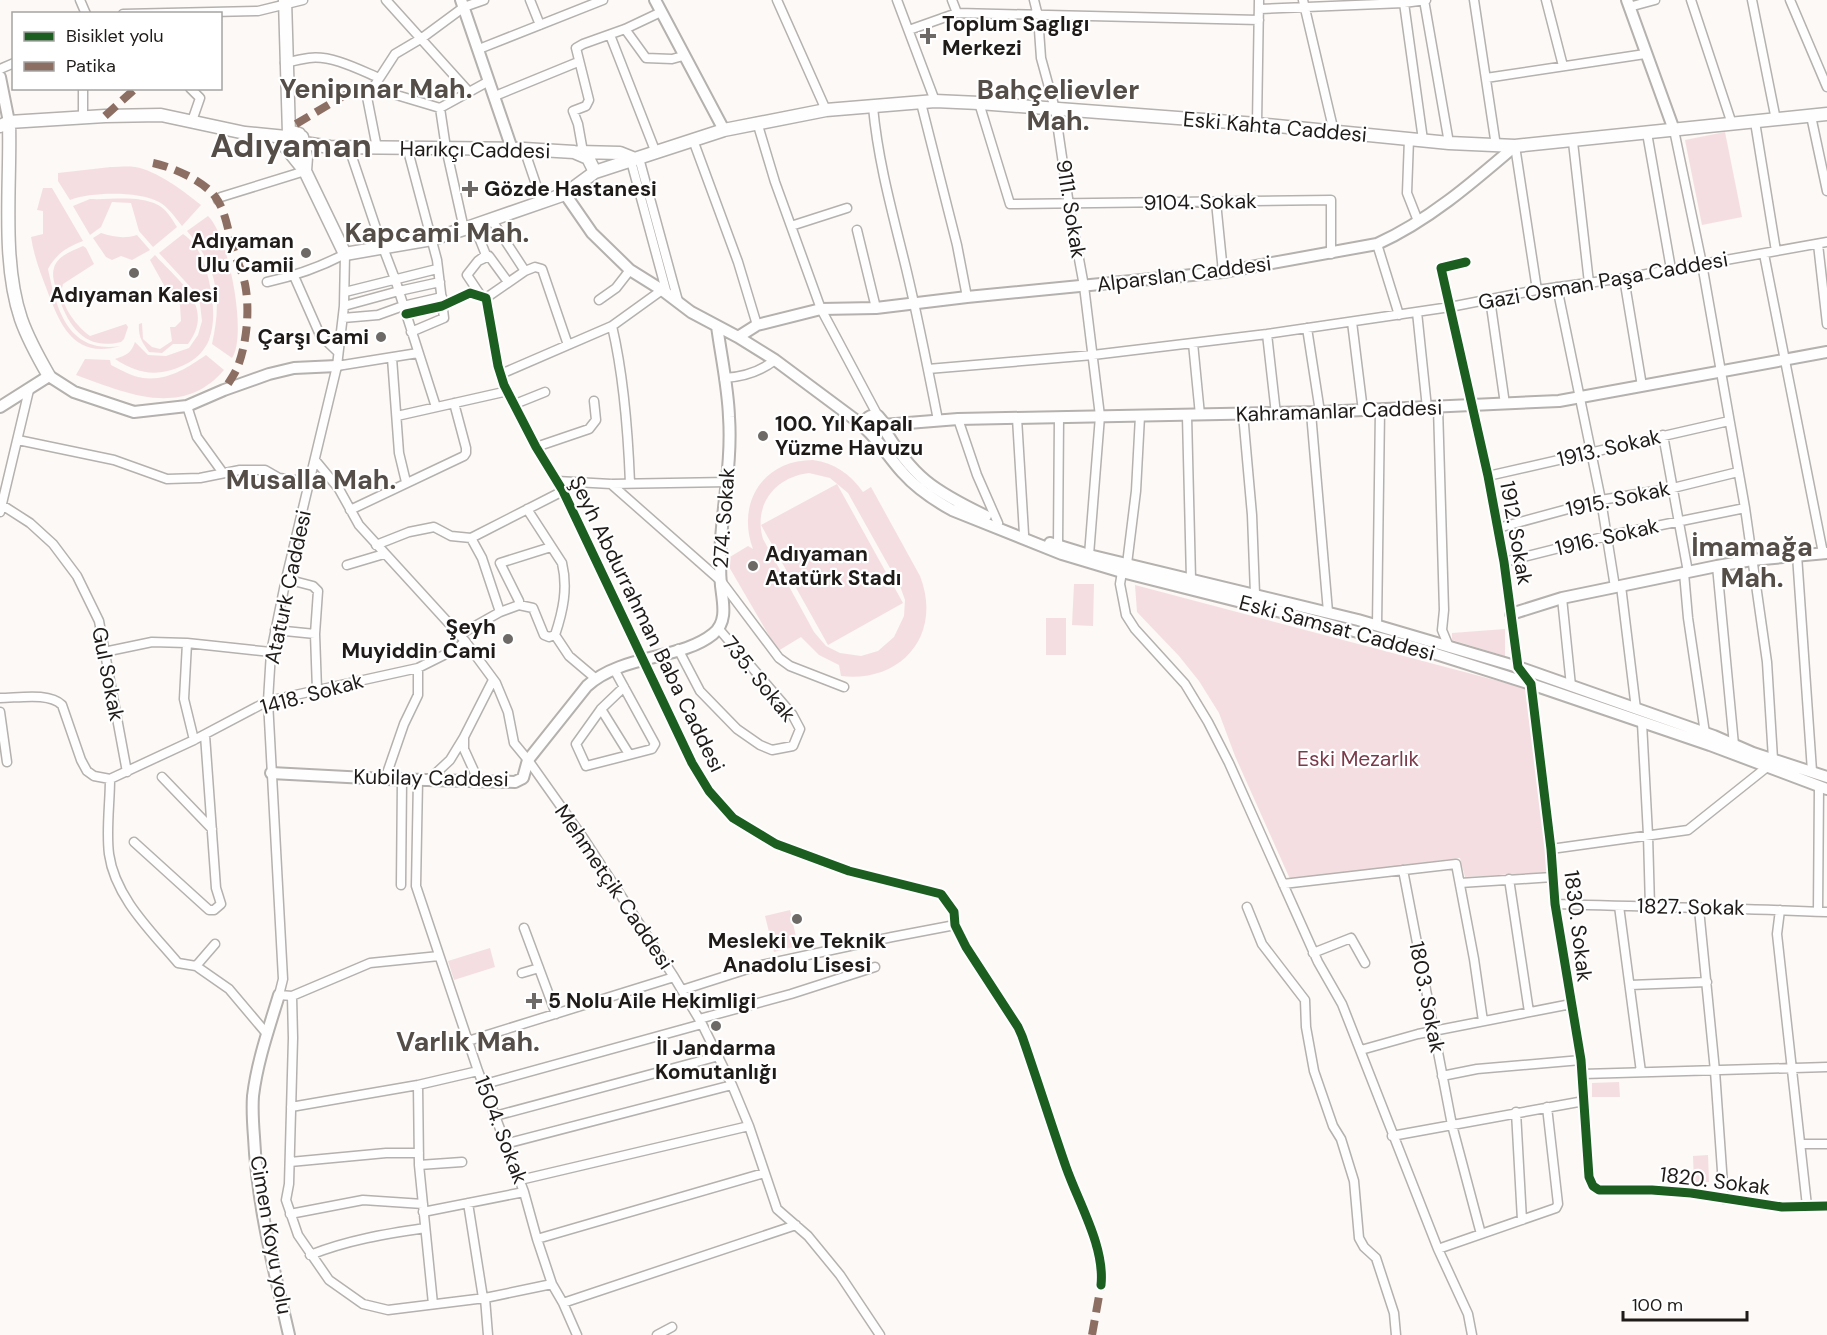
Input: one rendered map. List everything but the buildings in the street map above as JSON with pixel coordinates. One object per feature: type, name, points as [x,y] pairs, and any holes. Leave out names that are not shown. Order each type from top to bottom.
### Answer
[{"type":"main road","points":[[285,2],[287,100],[293,142],[345,254]]},
{"type":"main road","name":"Eski Kahta Caddesi","points":[[345,254],[432,239],[565,194],[595,172],[724,130],[826,110],[935,101],[979,103],[1257,124],[1496,146],[1573,141],[1827,114]]},
{"type":"main road","name":"Harıkçı Caddesi","points":[[5,124],[83,117],[160,115],[293,142],[350,148],[518,149],[620,153],[635,159]]},
{"type":"main road","points":[[5,124],[4,248],[20,316],[29,340],[49,376]]},
{"type":"main road","name":"Harıkçı Caddesi","points":[[579,152],[588,158],[595,172]]},
{"type":"street","points":[[199,0],[200,11]]},
{"type":"street","points":[[258,0],[258,11]]},
{"type":"street","points":[[172,12],[258,11],[285,2],[303,0]]},
{"type":"street","points":[[386,0],[469,92]]},
{"type":"street","points":[[377,148],[369,90],[395,54],[422,38],[463,4],[484,0]]},
{"type":"street","points":[[530,0],[540,25]]},
{"type":"street","points":[[479,49],[603,0]]},
{"type":"street","points":[[655,0],[724,130]]},
{"type":"street","points":[[777,0],[826,110]]},
{"type":"street","points":[[897,0],[935,101]]},
{"type":"street","points":[[952,0],[957,13]]},
{"type":"street","name":"9111. Sokak","points":[[1034,0],[1038,16],[1041,58],[1055,109],[1084,286],[1100,416],[1089,555]]},
{"type":"street","points":[[1257,124],[1260,4],[1404,3],[1425,0],[1449,143]]},
{"type":"street","points":[[1474,0],[1496,146]]},
{"type":"street","points":[[1546,0],[1563,66]]},
{"type":"street","points":[[1551,849],[1688,830],[1770,763],[1767,662],[1745,508],[1702,264],[1674,130],[1628,3],[1655,0]]},
{"type":"street","points":[[1692,0],[1732,124]]},
{"type":"street","points":[[1752,0],[1776,120]]},
{"type":"street","points":[[1790,0],[1827,87]]},
{"type":"street","points":[[1404,3],[1423,140]]},
{"type":"street","points":[[463,4],[489,81],[542,202]]},
{"type":"street","points":[[1304,4],[1334,132]]},
{"type":"street","points":[[579,152],[578,124],[573,111],[586,106],[588,100],[576,48],[661,12]]},
{"type":"street","points":[[909,30],[957,13],[1259,20]]},
{"type":"street","points":[[625,29],[646,58],[672,59],[683,56]]},
{"type":"street","points":[[610,35],[656,153]]},
{"type":"street","points":[[1486,78],[1645,54]]},
{"type":"street","points":[[285,63],[311,58],[323,59],[343,63],[379,78]]},
{"type":"street","points":[[495,96],[578,62]]},
{"type":"street","points":[[0,77],[5,124]]},
{"type":"street","points":[[369,90],[441,108],[489,81]]},
{"type":"street","points":[[83,90],[83,117]]},
{"type":"street","points":[[192,90],[200,98]]},
{"type":"street","points":[[192,121],[205,90]]},
{"type":"street","points":[[921,103],[957,244],[967,297]]},
{"type":"street","name":"9104. Sokak","points":[[979,103],[1010,204],[1331,200],[1331,254]]},
{"type":"street","points":[[873,107],[875,136],[914,303],[938,420]]},
{"type":"street","points":[[441,108],[446,148],[464,229],[476,230],[486,255],[478,261]]},
{"type":"street","points":[[1811,116],[1827,190]]},
{"type":"street","points":[[757,122],[790,226],[821,309],[881,423]]},
{"type":"street","points":[[1755,122],[1776,251]]},
{"type":"street","points":[[1647,133],[1671,269]]},
{"type":"street","points":[[1409,139],[1407,194],[1418,221]]},
{"type":"street","points":[[693,140],[738,262],[757,326]]},
{"type":"street","points":[[1573,141],[1589,283]]},
{"type":"street","points":[[1515,146],[1537,290]]},
{"type":"street","name":"Alparslan Caddesi","points":[[738,337],[757,326],[821,309],[876,308],[1223,272],[1377,244],[1440,208],[1515,146]]},
{"type":"street","points":[[407,147],[432,239],[444,318],[411,332]]},
{"type":"street","points":[[350,148],[436,407]]},
{"type":"street","points":[[501,374],[612,326],[664,292],[635,159]]},
{"type":"street","points":[[635,159],[678,301]]},
{"type":"street","points":[[218,200],[221,197],[305,171]]},
{"type":"street","name":"Eski Samsat Caddesi","points":[[565,194],[592,233],[630,270],[692,312],[775,360],[868,430],[917,487],[944,505],[1062,554],[1125,568],[1413,647],[1531,684],[1710,745],[1770,763],[1812,771],[1827,777]]},
{"type":"street","points":[[1216,202],[1223,272]]},
{"type":"street","points":[[790,226],[847,208]]},
{"type":"street","points":[[491,219],[525,271]]},
{"type":"street","points":[[857,230],[876,308]]},
{"type":"street","points":[[1822,243],[1827,324]]},
{"type":"street","name":"Gazi Osman Paşa Caddesi","points":[[928,369],[1093,355],[1267,334],[1450,307],[1537,290],[1624,278],[1822,243]]},
{"type":"street","points":[[1377,244],[1399,315]]},
{"type":"street","points":[[267,282],[322,266],[345,254]]},
{"type":"street","name":"Ataturk Caddesi","points":[[279,995],[282,970],[268,701],[271,652],[337,366],[345,292],[345,254]]},
{"type":"street","points":[[1511,614],[1562,598],[1717,566],[1825,553],[1764,254]]},
{"type":"street","points":[[478,261],[489,256],[508,282]]},
{"type":"street","name":"Şeyh Abdurrahman Baba Caddesi","points":[[478,261],[467,275],[483,297],[507,391],[536,447],[563,491],[692,763],[709,791],[733,818],[776,844],[849,871],[940,894],[954,912],[955,925],[966,947],[1022,1036],[1065,1165],[1098,1248],[1103,1274],[1101,1286]]},
{"type":"street","name":"1912. Sokak","points":[[1466,262],[1441,268],[1488,476],[1504,562],[1518,667]]},
{"type":"street","points":[[343,318],[404,310],[470,293],[483,297],[525,271],[536,267],[542,269],[568,345]]},
{"type":"street","points":[[345,292],[437,268]]},
{"type":"street","points":[[599,300],[616,288],[630,270]]},
{"type":"street","points":[[294,276],[320,335],[338,352]]},
{"type":"street","points":[[1624,278],[1642,386]]},
{"type":"street","points":[[344,306],[440,282]]},
{"type":"street","points":[[1557,287],[1618,587],[1636,709]]},
{"type":"street","points":[[1490,299],[1505,404]]},
{"type":"street","points":[[1417,312],[1432,407],[1444,610],[1442,630],[1449,647]]},
{"type":"street","points":[[1352,322],[1363,411]]},
{"type":"street","points":[[612,326],[620,359],[630,483]]},
{"type":"street","name":"274. Sokak","points":[[717,326],[729,417],[728,482],[722,535],[723,614],[718,628]]},
{"type":"street","points":[[1307,328],[1316,413],[1328,612]]},
{"type":"street","points":[[1267,334],[1276,414]]},
{"type":"street","points":[[1193,343],[1200,415]]},
{"type":"street","name":"Kahramanlar Caddesi","points":[[868,430],[876,433],[881,423],[958,419],[1316,413],[1473,406],[1581,398],[1827,352]]},
{"type":"street","points":[[0,407],[49,376],[74,392],[134,412],[187,406],[269,374],[294,368],[337,366],[418,353]]},
{"type":"street","points":[[392,358],[399,453],[406,482]]},
{"type":"street","points":[[724,378],[737,378],[766,367],[775,360]]},
{"type":"street","points":[[1,508],[28,390]]},
{"type":"street","points":[[397,416],[507,391]]},
{"type":"street","points":[[515,404],[545,392]]},
{"type":"street","points":[[536,447],[589,429],[596,420],[594,401]]},
{"type":"street","points":[[350,510],[406,482],[458,460],[466,453],[454,403]]},
{"type":"street","points":[[187,406],[197,437],[224,473]]},
{"type":"street","points":[[1377,626],[1380,410]]},
{"type":"street","points":[[1243,414],[1256,594]]},
{"type":"street","points":[[868,430],[865,421],[869,416],[881,423]]},
{"type":"street","points":[[1140,416],[1136,491],[1125,568],[1120,584],[1126,615],[1135,629],[1185,684],[1229,763],[1313,953],[1342,1004],[1392,1136],[1438,1249],[1468,1314],[1472,1335]]},
{"type":"street","points":[[1187,416],[1191,579]]},
{"type":"street","points":[[1058,546],[1059,417]]},
{"type":"street","points":[[1017,418],[1024,534]]},
{"type":"street","points":[[958,419],[976,475],[998,523]]},
{"type":"street","name":"1913. Sokak","points":[[1488,476],[1729,421]]},
{"type":"street","name":"Eski Samsat Caddesi","points":[[881,423],[905,463],[923,480],[956,502],[1024,534],[1125,568],[1191,579],[1328,612],[1518,667],[1734,744],[1823,788]]},
{"type":"street","points":[[1663,435],[1680,520],[1688,618],[1705,733]]},
{"type":"street","points":[[18,440],[114,460],[167,478],[200,478],[224,473],[265,470],[279,478],[310,482]]},
{"type":"street","name":"Mehmetçik Caddesi","points":[[315,460],[334,482],[359,525],[462,638],[501,691],[514,743],[584,839],[701,1022],[719,1056],[749,1126],[777,1209],[808,1236],[840,1275],[880,1335]]},
{"type":"street","name":"1915. Sokak","points":[[1498,528],[1601,500],[1673,488],[1738,472]]},
{"type":"street","points":[[557,481],[611,484],[728,482]]},
{"type":"street","points":[[611,484],[721,581],[779,658],[790,666],[844,687]]},
{"type":"street","points":[[376,545],[409,532],[434,527],[451,536],[471,538],[563,491]]},
{"type":"street","name":"Gul Sokak","points":[[1,508],[30,523],[45,537],[77,576],[99,621],[127,772]]},
{"type":"street","name":"1916. Sokak","points":[[1504,562],[1607,536],[1745,508]]},
{"type":"street","points":[[527,509],[562,563],[564,609],[555,635]]},
{"type":"street","points":[[471,538],[482,558],[500,612]]},
{"type":"street","points":[[551,547],[500,564],[519,605],[533,608],[544,634],[549,637],[555,635]]},
{"type":"street","points":[[348,566],[384,554]]},
{"type":"street","points":[[1797,555],[1812,771]]},
{"type":"street","points":[[1717,566],[1734,744]]},
{"type":"street","points":[[286,579],[317,587],[319,594],[315,634],[317,690]]},
{"type":"street","points":[[1562,598],[1570,686]]},
{"type":"street","name":"1418. Sokak","points":[[110,779],[194,741],[268,701],[418,668],[458,648],[462,638],[500,612],[519,605]]},
{"type":"street","points":[[644,659],[710,636],[718,628]]},
{"type":"street","name":"735. Sokak","points":[[678,649],[700,691],[737,729],[760,745],[772,750],[793,746],[800,729],[792,714],[718,628]]},
{"type":"street","points":[[275,630],[315,634]]},
{"type":"street","points":[[555,635],[569,656],[596,678]]},
{"type":"street","points":[[104,652],[152,642],[187,643],[271,652]]},
{"type":"street","points":[[187,643],[184,699],[194,741]]},
{"type":"street","name":"Kubilay Caddesi","points":[[271,773],[402,780],[515,782],[523,778],[528,760],[587,686],[596,678],[614,669],[644,659]]},
{"type":"street","points":[[1518,667],[1531,684]]},
{"type":"street","points":[[385,779],[404,724],[418,694],[418,668]]},
{"type":"street","points":[[614,669],[624,687],[655,744],[652,748],[586,766],[576,744],[601,709],[624,687]]},
{"type":"street","points":[[435,781],[435,774],[450,760],[493,680]]},
{"type":"street","name":"1830. Sokak","points":[[1531,684],[1551,849],[1555,904],[1583,1074],[1589,1177],[1593,1186],[1599,1190]]},
{"type":"street","points":[[0,698],[43,698],[57,700],[62,705],[87,771],[94,776],[110,779],[108,852],[119,888],[140,918],[178,963],[196,966],[229,990],[267,1034]]},
{"type":"street","points":[[601,709],[629,754]]},
{"type":"street","points":[[0,712],[7,762]]},
{"type":"street","points":[[1642,723],[1650,907]]},
{"type":"street","points":[[134,842],[209,910],[218,908],[221,901],[216,888],[205,735]]},
{"type":"street","points":[[464,737],[464,749],[479,782]]},
{"type":"street","points":[[162,777],[212,829]]},
{"type":"street","points":[[401,885],[402,780]]},
{"type":"street","name":"1504. Sokak","points":[[418,780],[416,886],[478,1071],[485,1084],[520,1180],[552,1284],[577,1335]]},
{"type":"street","points":[[1823,788],[1823,912]]},
{"type":"street","points":[[1283,884],[1456,864],[1483,1021]]},
{"type":"street","name":"1803. Sokak","points":[[1403,870],[1452,1125],[1480,1234]]},
{"type":"street","points":[[1460,883],[1553,877]]},
{"type":"street","points":[[1509,879],[1529,1012]]},
{"type":"street","name":"1827. Sokak","points":[[1555,904],[1823,912]]},
{"type":"street","points":[[1619,906],[1641,1072]]},
{"type":"street","points":[[1247,907],[1262,944],[1278,968],[1305,1000],[1305,1027],[1314,1071],[1333,1126],[1341,1139],[1354,1181],[1359,1238],[1364,1247],[1376,1258],[1394,1312],[1396,1335]]},
{"type":"street","points":[[1699,909],[1715,1071],[1724,1199]]},
{"type":"street","points":[[1780,910],[1777,934],[1802,1144],[1807,1206]]},
{"type":"street","points":[[682,990],[757,966],[955,925]]},
{"type":"street","points":[[524,928],[556,1014]]},
{"type":"street","points":[[1313,953],[1351,938],[1365,963]]},
{"type":"street","points":[[196,966],[214,944]]},
{"type":"street","points":[[279,995],[292,996],[370,963],[439,956]]},
{"type":"street","points":[[485,1084],[701,1022],[876,967]]},
{"type":"street","points":[[522,973],[539,968]]},
{"type":"street","points":[[468,1041],[674,977]]},
{"type":"street","points":[[1630,985],[1707,982]]},
{"type":"street","name":"Cimen Koyu yolu","points":[[279,995],[256,1073],[253,1099],[255,1166],[289,1335]]},
{"type":"street","points":[[292,996],[290,1162],[286,1200],[298,1235],[329,1280],[363,1304],[388,1310],[484,1298],[552,1284]]},
{"type":"street","points":[[1361,1050],[1418,1034],[1571,1005]]},
{"type":"street","points":[[495,1116],[719,1056]]},
{"type":"street","points":[[1442,1076],[1477,1069],[1581,1060]]},
{"type":"street","points":[[1583,1074],[1827,1067]]},
{"type":"street","points":[[291,1107],[418,1085],[478,1071]]},
{"type":"street","points":[[418,1085],[419,1165],[433,1304]]},
{"type":"street","points":[[505,1144],[732,1085]]},
{"type":"street","points":[[1392,1136],[1584,1101]]},
{"type":"street","points":[[1438,1249],[1550,1212],[1556,1208],[1558,1204],[1547,1107]]},
{"type":"street","points":[[1516,1112],[1522,1220]]},
{"type":"street","points":[[520,1180],[749,1126]]},
{"type":"street","points":[[1802,1144],[1827,1144]]},
{"type":"street","points":[[290,1162],[386,1153],[419,1153]]},
{"type":"street","points":[[419,1165],[462,1162]]},
{"type":"street","points":[[537,1239],[764,1173]]},
{"type":"street","name":"1820. Sokak","points":[[1599,1190],[1691,1193],[1782,1208],[1827,1206]]},
{"type":"street","points":[[290,1214],[363,1200],[423,1208],[468,1203],[524,1192]]},
{"type":"street","points":[[468,1203],[488,1335]]},
{"type":"street","points":[[563,1303],[796,1225]]},
{"type":"street","points":[[310,1255],[363,1237],[425,1228]]},
{"type":"street","points":[[657,1335],[672,1327]]},
{"type":"green space","points":[[1725,132],[1742,217],[1702,225],[1685,140]]},
{"type":"green space","points":[[111,167],[135,167],[152,172],[179,188],[201,205],[182,226],[171,212],[150,198],[114,194],[90,195],[70,200],[58,181],[58,173]]},
{"type":"green space","points":[[43,188],[52,188],[83,241],[63,252],[48,269],[61,314],[68,327],[89,343],[103,347],[121,346],[105,349],[81,344],[64,328],[58,317],[40,270],[31,237],[43,234],[43,211],[37,210]]},
{"type":"green space","points":[[90,199],[133,199],[150,202],[164,209],[177,227],[153,247],[139,231],[131,203],[112,202],[101,227],[90,235],[73,206]]},
{"type":"green space","points":[[208,216],[222,243],[234,285],[238,329],[232,358],[212,344],[217,313],[215,284],[205,258],[187,231]]},
{"type":"green space","points":[[101,233],[119,237],[137,235],[150,250],[132,260],[121,256],[112,260],[106,257],[93,238]]},
{"type":"green space","points":[[183,234],[197,249],[207,274],[213,311],[213,325],[209,340],[198,356],[169,371],[151,373],[124,365],[115,359],[128,353],[135,342],[148,355],[166,356],[189,348],[198,335],[202,321],[200,304],[195,292],[159,253]]},
{"type":"green space","points":[[83,246],[94,264],[63,284],[65,306],[79,326],[90,336],[126,324],[128,327],[121,342],[97,343],[88,339],[73,326],[62,306],[54,282],[54,268],[62,257]]},
{"type":"green space","points":[[155,255],[191,295],[198,318],[196,330],[188,344],[173,344],[162,353],[149,352],[139,332],[139,324],[142,323],[143,339],[152,347],[160,349],[172,341],[170,327],[175,327],[181,321],[180,305],[170,296],[150,260]]},
{"type":"green space","points":[[206,355],[224,370],[208,385],[190,394],[172,398],[153,398],[134,394],[76,375],[85,359],[110,360],[111,365],[127,373],[139,377],[161,378],[184,369]]},
{"type":"green space","name":"Adıyaman Atatürk Stadı","points":[[813,460],[828,464],[847,475],[863,492],[871,487],[920,576],[926,598],[926,618],[921,635],[912,651],[898,663],[882,672],[863,676],[841,676],[839,665],[819,655],[801,637],[778,651],[725,560],[748,546],[753,549],[748,516],[751,501],[758,487],[768,476],[780,467]],"holes":[[[809,473],[830,478],[848,493],[900,586],[905,600],[904,616],[894,637],[878,651],[861,656],[840,653],[826,646],[814,632],[763,539],[761,515],[764,504],[777,487],[786,480]]]},
{"type":"green space","points":[[837,484],[903,603],[828,645],[761,525]]},
{"type":"green space","points":[[1074,584],[1094,584],[1093,626],[1072,625]]},
{"type":"green space","name":"Eski Mezarlık","points":[[1135,585],[1525,688],[1550,872],[1465,877],[1460,858],[1290,879],[1235,756],[1219,713],[1199,681],[1179,656],[1137,612]]},
{"type":"green space","points":[[1046,618],[1066,618],[1066,655],[1046,655]]},
{"type":"green space","points":[[1505,629],[1505,656],[1452,640],[1452,633]]},
{"type":"green space","points":[[790,910],[798,946],[774,952],[765,916]]},
{"type":"green space","points":[[490,948],[495,967],[454,980],[448,961]]},
{"type":"green space","points":[[1619,1082],[1620,1097],[1592,1097],[1592,1083]]},
{"type":"green space","points":[[1708,1155],[1709,1182],[1694,1182],[1693,1156]]},
{"type":"marked path","points":[[105,116],[134,90]]},
{"type":"marked path","points":[[296,124],[345,95],[366,92]]},
{"type":"marked path","points":[[153,163],[178,171],[204,186],[216,198],[224,214],[247,294],[247,315],[241,357],[224,390]]},
{"type":"marked path","points":[[1092,1335],[1101,1285]]},
{"type":"cycle path","points":[[1466,262],[1441,268],[1488,476],[1504,562],[1518,667],[1531,684],[1551,849],[1555,904],[1581,1060],[1589,1177],[1593,1186],[1599,1190],[1691,1193],[1782,1207],[1827,1206]]},
{"type":"cycle path","points":[[406,314],[442,306],[470,293],[486,298],[498,366],[504,385],[536,447],[563,491],[692,763],[709,791],[733,818],[776,844],[849,871],[941,894],[954,912],[955,925],[966,947],[1022,1036],[1066,1167],[1095,1241],[1099,1256],[1101,1285]]},
{"type":"place","name":"Toplum Saglıgı Merkezi","points":[[928,36]]},
{"type":"place","name":"Gözde Hastanesi","points":[[470,189]]},
{"type":"place","name":"Adıyaman Ulu Camii","points":[[306,253]]},
{"type":"place","name":"Adıyaman Kalesi","points":[[134,273]]},
{"type":"place","name":"Çarşı Cami","points":[[381,337]]},
{"type":"place","name":"100. Yıl Kapalı Yüzme Havuzu","points":[[763,436]]},
{"type":"place","name":"Adıyaman Atatürk Stadı","points":[[753,566]]},
{"type":"place","name":"Şeyh Muyiddin Cami","points":[[508,639]]},
{"type":"place","name":"Mesleki ve Teknik Anadolu Lisesi","points":[[797,919]]},
{"type":"place","name":"5 Nolu Aile Hekimligi","points":[[534,1001]]},
{"type":"place","name":"İl Jandarma Komutanlığı","points":[[716,1026]]},
{"type":"district","name":"Yenipınar Mah.","points":[[376,89]]},
{"type":"district","name":"Bahçelievler Mah.","points":[[1058,106]]},
{"type":"district","name":"Adıyaman","points":[[291,145]]},
{"type":"district","name":"Kapcami Mah.","points":[[437,233]]},
{"type":"district","name":"Musalla Mah.","points":[[311,480]]},
{"type":"district","name":"İmamağa Mah.","points":[[1752,562]]},
{"type":"district","name":"Varlık Mah.","points":[[468,1042]]}]
